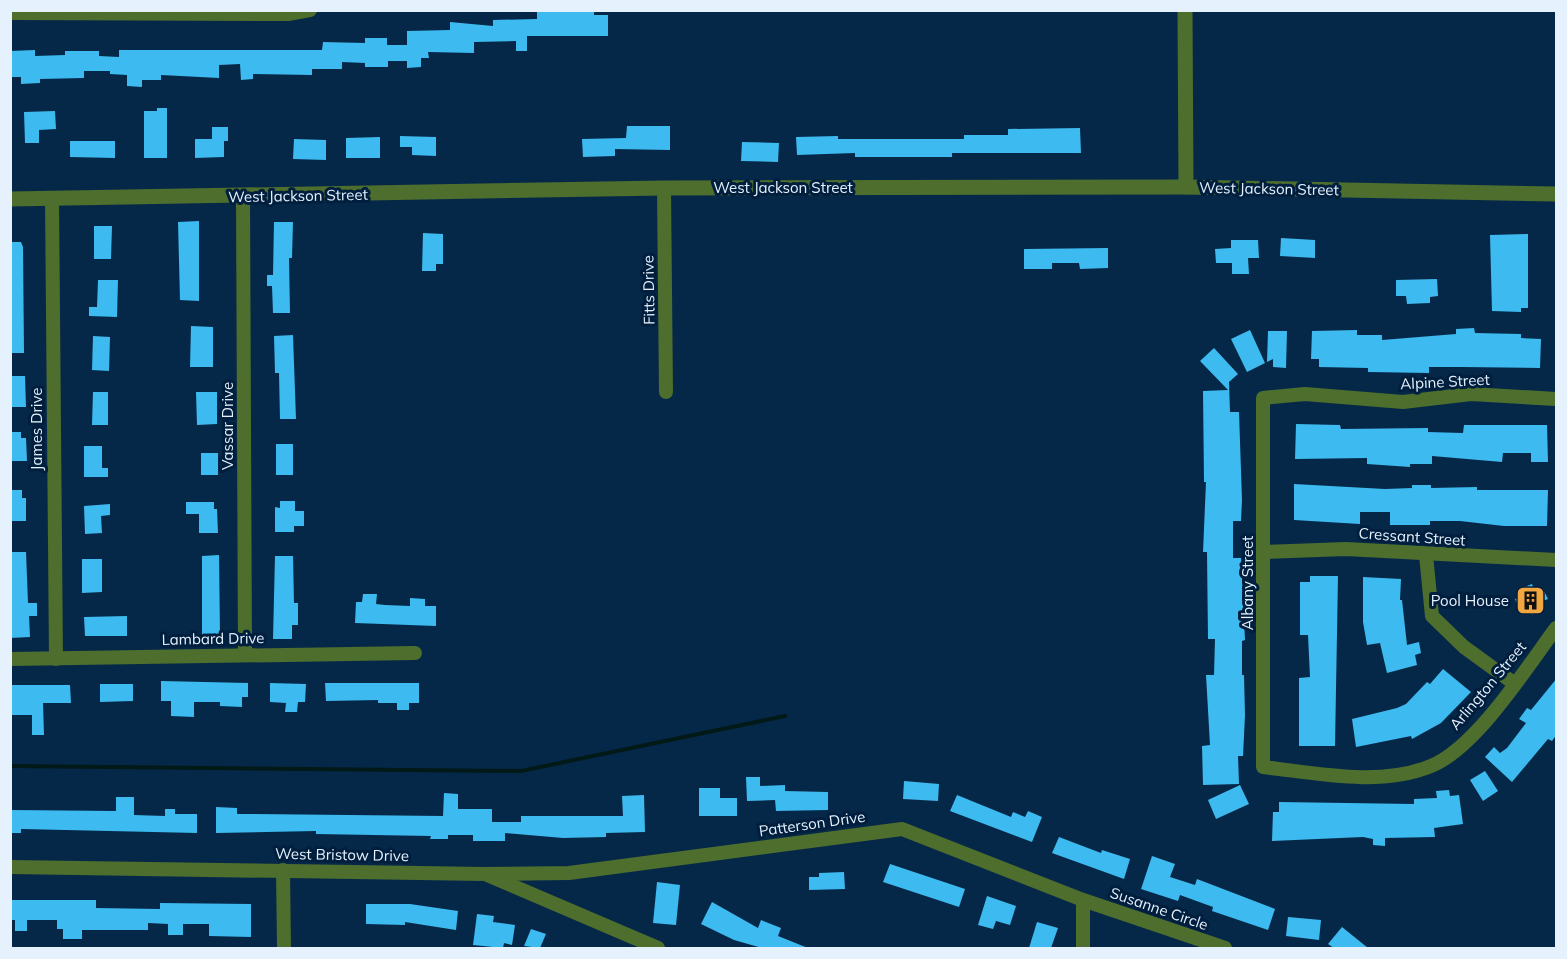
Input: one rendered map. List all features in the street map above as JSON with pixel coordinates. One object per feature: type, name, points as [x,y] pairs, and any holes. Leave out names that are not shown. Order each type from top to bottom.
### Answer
[{"type":"street","points":[[10,14],[288,14],[310,10]]},
{"type":"street","points":[[1185,10],[1186,187]]},
{"type":"street","name":"West Jackson Street","points":[[10,199],[243,197],[664,188],[1186,187],[1556,194]]},
{"type":"street","name":"Fitts Drive","points":[[664,188],[666,392]]},
{"type":"street","points":[[1556,194],[1557,204]]},
{"type":"street","name":"Vassar Drive","points":[[243,197],[245,655]]},
{"type":"street","name":"James Drive","points":[[52,198],[56,659]]},
{"type":"street","name":"Alpine Street","points":[[1263,398],[1305,394],[1403,402],[1471,394],[1557,399]]},
{"type":"street","name":"Albany Street","points":[[1263,398],[1265,552],[1263,767]]},
{"type":"street","name":"Cressant Street","points":[[1265,552],[1346,549],[1426,555],[1557,560]]},
{"type":"street","points":[[1426,555],[1432,616],[1464,647],[1515,684]]},
{"type":"street","name":"Arlington Street","points":[[1263,767],[1328,775],[1389,776],[1432,766],[1469,739],[1515,684],[1557,628]]},
{"type":"street","name":"Lambard Drive","points":[[10,659],[415,653]]},
{"type":"street","name":"Patterson Drive","points":[[485,874],[569,873],[902,829],[1083,900]]},
{"type":"street","name":"West Bristow Drive","points":[[10,867],[485,874],[658,948]]},
{"type":"street","points":[[283,870],[284,948]]},
{"type":"street","points":[[1083,900],[1083,948]]},
{"type":"street","name":"Susanne Circle","points":[[1083,900],[1225,948]]},
{"type":"building","points":[[537,10],[594,10],[594,15],[608,15],[608,36],[527,36],[527,51],[516,51],[516,41],[474,42],[474,53],[428,52],[429,58],[421,58],[421,67],[407,68],[407,61],[388,61],[388,67],[365,67],[365,63],[342,62],[342,69],[312,69],[312,75],[253,74],[253,79],[241,80],[240,64],[219,65],[219,78],[161,75],[161,80],[142,80],[142,87],[127,86],[127,75],[110,74],[110,71],[84,71],[84,78],[40,79],[40,83],[21,84],[21,77],[10,77],[10,51],[35,50],[35,56],[65,55],[65,51],[99,51],[99,56],[119,57],[119,50],[322,50],[323,42],[365,43],[365,38],[387,38],[387,45],[407,45],[407,31],[450,30],[450,22],[493,26],[493,20],[537,19]]},
{"type":"building","points":[[157,108],[167,108],[167,158],[144,158],[144,111],[157,111]]},
{"type":"building","points":[[55,111],[56,129],[39,130],[39,143],[25,143],[24,112]]},
{"type":"building","points":[[627,126],[670,126],[670,150],[615,149],[615,156],[583,157],[582,139],[626,138]]},
{"type":"building","points":[[212,127],[228,127],[228,141],[224,141],[224,157],[195,158],[195,139],[212,139]]},
{"type":"building","points":[[1080,128],[1081,153],[952,153],[952,157],[855,157],[855,153],[797,155],[796,137],[964,139],[964,135],[1008,135],[1008,129]]},
{"type":"building","points":[[400,136],[436,137],[436,156],[412,155],[412,147],[400,147]]},
{"type":"building","points":[[380,137],[380,158],[346,158],[346,138]]},
{"type":"building","points":[[294,139],[326,140],[326,160],[293,159]]},
{"type":"building","points":[[70,141],[115,141],[115,158],[70,157]]},
{"type":"building","points":[[742,142],[779,143],[778,162],[741,161]]},
{"type":"building","points":[[199,221],[199,301],[180,300],[178,222]]},
{"type":"building","points":[[274,222],[293,222],[292,258],[289,258],[290,313],[273,313],[272,286],[267,286],[267,275],[273,275]]},
{"type":"building","points":[[94,226],[112,226],[111,259],[94,259]]},
{"type":"building","points":[[423,233],[443,234],[443,264],[436,264],[436,271],[422,271]]},
{"type":"building","points":[[1528,234],[1528,308],[1521,308],[1521,312],[1492,311],[1490,235]]},
{"type":"building","points":[[1281,238],[1315,240],[1315,258],[1280,256]]},
{"type":"building","points":[[1231,240],[1258,240],[1259,258],[1248,258],[1249,274],[1232,274],[1232,263],[1216,263],[1215,249],[1231,248]]},
{"type":"building","points":[[10,242],[21,242],[23,247],[24,353],[10,353]]},
{"type":"building","points":[[1108,248],[1108,268],[1080,269],[1079,263],[1052,263],[1052,269],[1024,269],[1024,249]]},
{"type":"building","points":[[1437,279],[1438,296],[1430,297],[1430,303],[1407,304],[1406,296],[1396,296],[1396,280]]},
{"type":"building","points":[[98,280],[118,280],[117,317],[89,316],[89,307],[97,307]]},
{"type":"building","points":[[191,326],[213,327],[213,367],[190,367]]},
{"type":"building","points":[[1474,328],[1475,333],[1521,334],[1521,338],[1541,339],[1540,368],[1429,367],[1429,373],[1368,372],[1368,368],[1319,367],[1319,359],[1311,359],[1312,331],[1357,330],[1357,335],[1382,335],[1382,340],[1456,334],[1456,329]]},
{"type":"building","points":[[1250,330],[1265,363],[1247,372],[1231,339]]},
{"type":"building","points":[[1268,331],[1287,331],[1286,368],[1273,367],[1273,359],[1267,362]]},
{"type":"building","points":[[293,335],[296,419],[280,419],[279,373],[275,373],[274,336]]},
{"type":"building","points":[[93,336],[110,337],[109,371],[92,370]]},
{"type":"building","points":[[1214,348],[1238,374],[1229,382],[1230,412],[1239,412],[1242,500],[1241,521],[1233,521],[1233,558],[1241,558],[1245,640],[1242,641],[1242,675],[1244,675],[1245,715],[1243,756],[1238,756],[1239,784],[1203,785],[1202,746],[1210,745],[1206,675],[1214,675],[1215,639],[1208,639],[1207,552],[1203,552],[1206,482],[1204,482],[1203,391],[1228,390],[1200,361]]},
{"type":"building","points":[[10,376],[25,376],[26,407],[10,407]]},
{"type":"building","points":[[93,392],[108,392],[108,425],[92,425]]},
{"type":"building","points":[[196,392],[217,392],[217,424],[197,425]]},
{"type":"building","points":[[1296,424],[1340,425],[1341,429],[1428,428],[1428,432],[1463,433],[1464,425],[1547,425],[1548,462],[1531,462],[1531,453],[1503,453],[1502,462],[1432,456],[1432,464],[1410,464],[1410,467],[1367,464],[1367,458],[1295,459]]},
{"type":"building","points":[[10,432],[21,432],[21,438],[26,438],[27,461],[10,461]]},
{"type":"building","points":[[276,444],[293,444],[293,475],[276,475]]},
{"type":"building","points":[[84,446],[102,446],[102,468],[108,468],[108,477],[84,477]]},
{"type":"building","points":[[201,453],[218,453],[218,475],[201,475]]},
{"type":"building","points":[[1294,484],[1385,489],[1431,485],[1431,488],[1477,487],[1477,490],[1548,490],[1547,526],[1504,526],[1460,521],[1430,521],[1430,525],[1390,525],[1390,512],[1360,512],[1360,524],[1294,520]]},
{"type":"building","points":[[10,490],[22,490],[22,498],[26,498],[26,521],[10,521]]},
{"type":"building","points":[[280,501],[295,501],[295,511],[304,511],[304,526],[294,526],[294,532],[275,532],[275,507],[280,508]]},
{"type":"building","points":[[186,502],[214,502],[214,509],[217,509],[218,533],[199,533],[199,514],[186,514]]},
{"type":"building","points":[[110,504],[110,515],[101,516],[102,533],[85,534],[84,506]]},
{"type":"building","points":[[10,552],[26,552],[28,603],[37,603],[37,616],[29,616],[30,637],[10,638]]},
{"type":"building","points":[[219,555],[220,635],[202,635],[202,556]]},
{"type":"building","points":[[275,556],[293,556],[294,603],[298,603],[298,625],[292,625],[292,639],[273,639]]},
{"type":"building","points":[[82,559],[102,559],[102,592],[82,593]]},
{"type":"building","points":[[1310,576],[1338,576],[1335,746],[1299,746],[1299,678],[1310,677],[1308,635],[1300,635],[1300,582],[1310,582]]},
{"type":"building","points":[[1363,577],[1401,579],[1400,600],[1402,600],[1407,645],[1419,642],[1421,653],[1415,655],[1417,665],[1387,673],[1380,643],[1367,645],[1363,622]]},
{"type":"building","name":"Pool House","points":[[1532,584],[1535,592],[1543,589],[1548,599],[1540,602],[1544,610],[1532,615],[1528,608],[1520,611],[1515,599],[1523,596],[1520,589]]},
{"type":"building","points":[[363,594],[377,594],[376,604],[385,605],[410,606],[410,598],[425,599],[425,606],[436,606],[436,626],[355,623],[356,602],[362,602]]},
{"type":"building","points":[[127,616],[127,636],[85,636],[84,617]]},
{"type":"building","points":[[1443,669],[1471,692],[1441,723],[1412,739],[1411,736],[1356,747],[1352,719],[1406,704],[1427,682],[1430,684]]},
{"type":"building","points":[[1557,678],[1557,734],[1552,741],[1548,739],[1512,782],[1485,757],[1494,747],[1500,753],[1507,748],[1526,723],[1519,719],[1527,708],[1531,710]]},
{"type":"building","points":[[161,681],[248,683],[248,697],[242,697],[242,707],[220,706],[220,702],[194,702],[194,717],[171,716],[171,701],[161,701]]},
{"type":"building","points":[[270,683],[306,684],[305,702],[298,702],[297,712],[285,712],[286,703],[270,702]]},
{"type":"building","points":[[325,683],[419,683],[419,703],[409,703],[409,710],[397,710],[397,703],[378,703],[378,700],[326,701]]},
{"type":"building","points":[[100,684],[133,684],[133,701],[100,702]]},
{"type":"building","points":[[10,685],[70,685],[71,703],[43,703],[44,735],[32,735],[32,715],[10,715]]},
{"type":"building","points":[[1485,771],[1498,791],[1483,801],[1470,780]]},
{"type":"building","points":[[746,777],[760,777],[760,786],[785,785],[785,791],[828,792],[828,810],[776,811],[775,800],[747,801]]},
{"type":"building","points":[[904,781],[939,784],[938,801],[903,799]]},
{"type":"building","points":[[1240,785],[1249,804],[1216,819],[1208,800]]},
{"type":"building","points":[[699,788],[720,788],[720,798],[737,798],[737,816],[699,816]]},
{"type":"building","points":[[1449,790],[1450,796],[1459,795],[1463,824],[1434,828],[1435,837],[1385,838],[1385,846],[1373,845],[1373,839],[1363,837],[1272,841],[1273,812],[1279,812],[1279,802],[1414,804],[1414,799],[1437,798],[1436,791]]},
{"type":"building","points":[[444,793],[458,794],[458,809],[492,809],[492,822],[521,822],[521,816],[623,816],[622,796],[644,795],[645,832],[606,833],[606,837],[563,838],[505,833],[505,841],[473,841],[473,835],[448,835],[448,839],[430,839],[431,836],[316,834],[316,831],[216,833],[216,807],[237,808],[237,814],[443,816]]},
{"type":"building","points":[[957,795],[1011,817],[1013,812],[1025,817],[1028,811],[1042,817],[1032,842],[950,811]]},
{"type":"building","points":[[116,797],[134,797],[134,815],[165,816],[165,809],[175,809],[175,814],[197,814],[197,833],[21,829],[21,833],[10,833],[10,810],[116,811]]},
{"type":"building","points":[[1059,837],[1101,853],[1102,850],[1130,859],[1124,879],[1052,853]]},
{"type":"building","points":[[1152,856],[1175,864],[1170,877],[1195,885],[1197,879],[1275,909],[1268,930],[1212,911],[1213,907],[1180,895],[1178,901],[1141,889]]},
{"type":"building","points":[[890,864],[965,889],[959,907],[883,882]]},
{"type":"building","points":[[844,872],[845,889],[809,890],[809,877],[819,877],[819,873]]},
{"type":"building","points":[[657,882],[680,885],[676,925],[653,923]]},
{"type":"building","points":[[987,896],[1016,906],[1010,925],[996,921],[993,929],[978,925]]},
{"type":"building","points":[[10,900],[96,900],[96,908],[160,909],[160,903],[251,904],[251,937],[209,936],[209,924],[183,924],[183,935],[168,935],[168,924],[148,923],[148,930],[82,930],[82,939],[63,939],[63,929],[57,929],[57,920],[27,920],[27,931],[15,931],[15,920],[10,920]]},
{"type":"building","points":[[712,902],[758,928],[761,920],[781,928],[778,936],[808,948],[762,948],[734,940],[701,924]]},
{"type":"building","points":[[366,904],[410,904],[458,911],[456,930],[405,922],[405,925],[366,924]]},
{"type":"building","points":[[477,914],[494,916],[493,922],[515,925],[512,945],[504,943],[503,948],[473,945]]},
{"type":"building","points":[[1288,917],[1321,920],[1319,940],[1286,936]]},
{"type":"building","points":[[1037,922],[1058,928],[1051,948],[1029,948]]},
{"type":"building","points":[[1342,927],[1368,948],[1334,948],[1328,944]]},
{"type":"building","points":[[531,929],[546,934],[540,948],[524,946]]},
{"type":"waterway","points":[[10,766],[521,771],[785,716]]},
{"type":"place","name":"Pool House","points":[[1530,601]]}]
